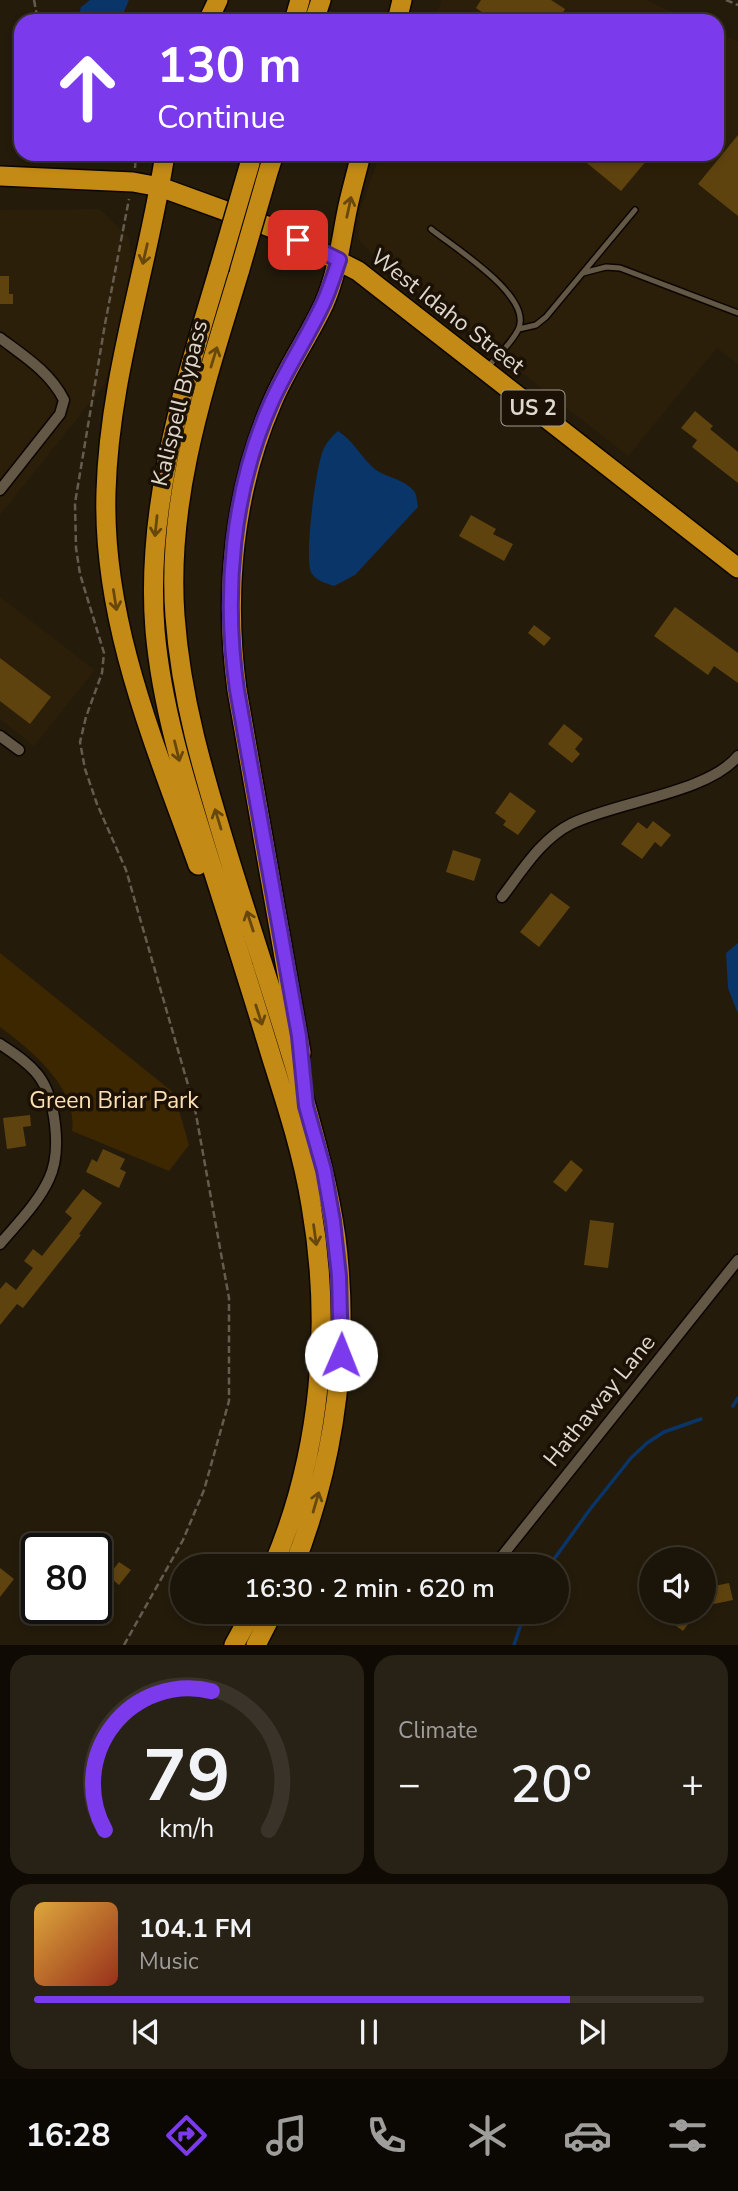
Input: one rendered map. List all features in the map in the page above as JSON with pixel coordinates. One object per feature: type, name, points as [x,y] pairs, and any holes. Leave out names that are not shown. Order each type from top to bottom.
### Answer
[{"type":"highway","points":[[164,161],[113,413],[106,494],[110,562],[122,639],[141,703],[212,903],[245,971]]},
{"type":"highway","name":"Kalispell Bypass","points":[[250,161],[183,396],[163,482],[155,542],[154,610],[164,691],[178,756],[303,1164],[311,1204],[320,1282],[321,1358],[311,1440],[278,1554]]},
{"type":"highway","points":[[306,1106],[299,1036],[237,690],[231,637],[231,594],[240,508],[258,436],[273,399],[324,303],[339,260],[359,161]]},
{"type":"highway","name":"Kalispell Bypass","points":[[272,162],[200,402],[187,458],[174,550],[175,618],[183,687],[196,746],[306,1106],[324,1170],[336,1238],[341,1315],[338,1395],[324,1470],[309,1527],[299,1554]]},
{"type":"highway","name":"West Idaho Street","points":[[0,176],[133,182],[160,187],[278,230],[339,260],[358,271],[738,568]]},
{"type":"highway","points":[[234,1645],[245,1624]]},
{"type":"highway","points":[[256,1645],[267,1624]]},
{"type":"street","points":[[0,338],[40,368],[58,388],[64,400],[60,414],[0,490]]},
{"type":"street","points":[[0,736],[19,750]]},
{"type":"street","points":[[502,897],[549,837],[572,823],[686,787],[731,765],[738,756]]},
{"type":"street","points":[[0,1044],[31,1068],[45,1086],[52,1108],[55,1156],[44,1189],[0,1244]]},
{"type":"street","name":"Hathaway Lane","points":[[504,1554],[738,1260]]},
{"type":"lane","points":[[519,329],[536,325],[546,317],[635,210]]},
{"type":"lane","points":[[431,229],[504,287],[516,302],[520,318],[519,329],[485,371]]},
{"type":"lane","points":[[583,273],[606,267],[620,268],[738,313]]},
{"type":"path","points":[[726,0],[738,5]]},
{"type":"path","points":[[124,1645],[183,1540],[204,1490],[229,1401],[229,1298],[195,1109],[125,870],[97,804],[85,769],[80,742],[86,717],[103,673],[104,653],[80,574],[76,548],[75,503],[135,161]]},
{"type":"shaded area","points":[[442,0],[646,0],[677,14],[436,14]]},
{"type":"shaded area","points":[[724,35],[738,41],[738,364],[717,348],[628,456],[379,261],[358,239],[360,210],[378,161],[724,161]]},
{"type":"shaded area","points":[[100,209],[130,239],[131,285],[105,384],[0,515],[0,210]]},
{"type":"shaded area","points":[[0,597],[95,670],[34,746],[0,719]]},
{"type":"green space","name":"Green Briar Park","points":[[0,953],[174,1093],[189,1145],[169,1171],[72,1131],[72,1115],[60,1085],[38,1059],[0,1027]]},
{"type":"water","points":[[90,0],[129,0],[123,14],[79,14],[81,7]]},
{"type":"water","points":[[338,431],[376,470],[410,487],[416,494],[418,507],[355,575],[334,586],[315,578],[309,563],[309,549],[321,457],[324,448]]},
{"type":"water","points":[[738,943],[738,1014],[728,988],[726,953]]},
{"type":"building","points":[[481,0],[551,0],[565,9],[562,14],[485,14],[476,8]]},
{"type":"building","points":[[738,135],[738,216],[698,184],[717,161],[724,161],[724,152]]},
{"type":"building","points":[[585,161],[646,161],[621,191]]},
{"type":"building","points":[[0,276],[9,276],[9,294],[13,294],[13,304],[0,304]]},
{"type":"building","points":[[695,411],[713,426],[710,429],[738,452],[738,483],[692,447],[697,440],[681,428]]},
{"type":"building","points":[[471,515],[496,529],[493,534],[513,544],[504,561],[459,536]]},
{"type":"building","points":[[675,607],[738,653],[738,683],[714,666],[708,675],[654,636]]},
{"type":"building","points":[[534,625],[551,638],[544,646],[528,633]]},
{"type":"building","points":[[0,658],[51,697],[30,724],[0,701]]},
{"type":"building","points":[[564,724],[583,739],[575,749],[580,754],[572,763],[548,744]]},
{"type":"building","points":[[510,792],[536,811],[518,835],[503,825],[506,821],[495,813]]},
{"type":"building","points":[[653,821],[671,835],[661,847],[655,842],[642,859],[621,844],[638,822],[647,829]]},
{"type":"building","points":[[453,850],[481,859],[474,881],[446,872]]},
{"type":"building","points":[[551,893],[570,907],[539,947],[520,932]]},
{"type":"building","points":[[30,1115],[31,1126],[23,1127],[26,1146],[7,1149],[3,1118]]},
{"type":"building","points":[[103,1149],[125,1159],[120,1169],[126,1172],[119,1188],[86,1172],[92,1159],[97,1162]]},
{"type":"building","points":[[571,1160],[583,1170],[566,1192],[553,1182]]},
{"type":"building","points":[[83,1189],[102,1203],[79,1234],[81,1235],[23,1308],[17,1304],[0,1325],[0,1289],[6,1282],[16,1290],[33,1268],[24,1261],[33,1249],[42,1256],[72,1218],[65,1212]]},
{"type":"building","points":[[590,1220],[614,1223],[608,1268],[584,1265]]},
{"type":"building","points":[[119,1562],[131,1570],[119,1585],[112,1579],[112,1571]]},
{"type":"building","points":[[0,1568],[14,1579],[0,1597]]},
{"type":"building","points":[[729,1583],[733,1600],[716,1604],[716,1586]]},
{"type":"building","points":[[673,1624],[688,1624],[683,1631]]},
{"type":"waterway","points":[[733,1406],[738,1398]]},
{"type":"waterway","points":[[558,1554],[631,1458],[664,1432],[701,1419]]},
{"type":"waterway","points":[[514,1645],[521,1624]]},
{"type":"route","points":[[298,240],[339,260],[324,303],[273,399],[258,436],[240,508],[230,615],[237,690],[299,1036],[306,1106],[324,1170],[336,1238],[341,1355]]}]
